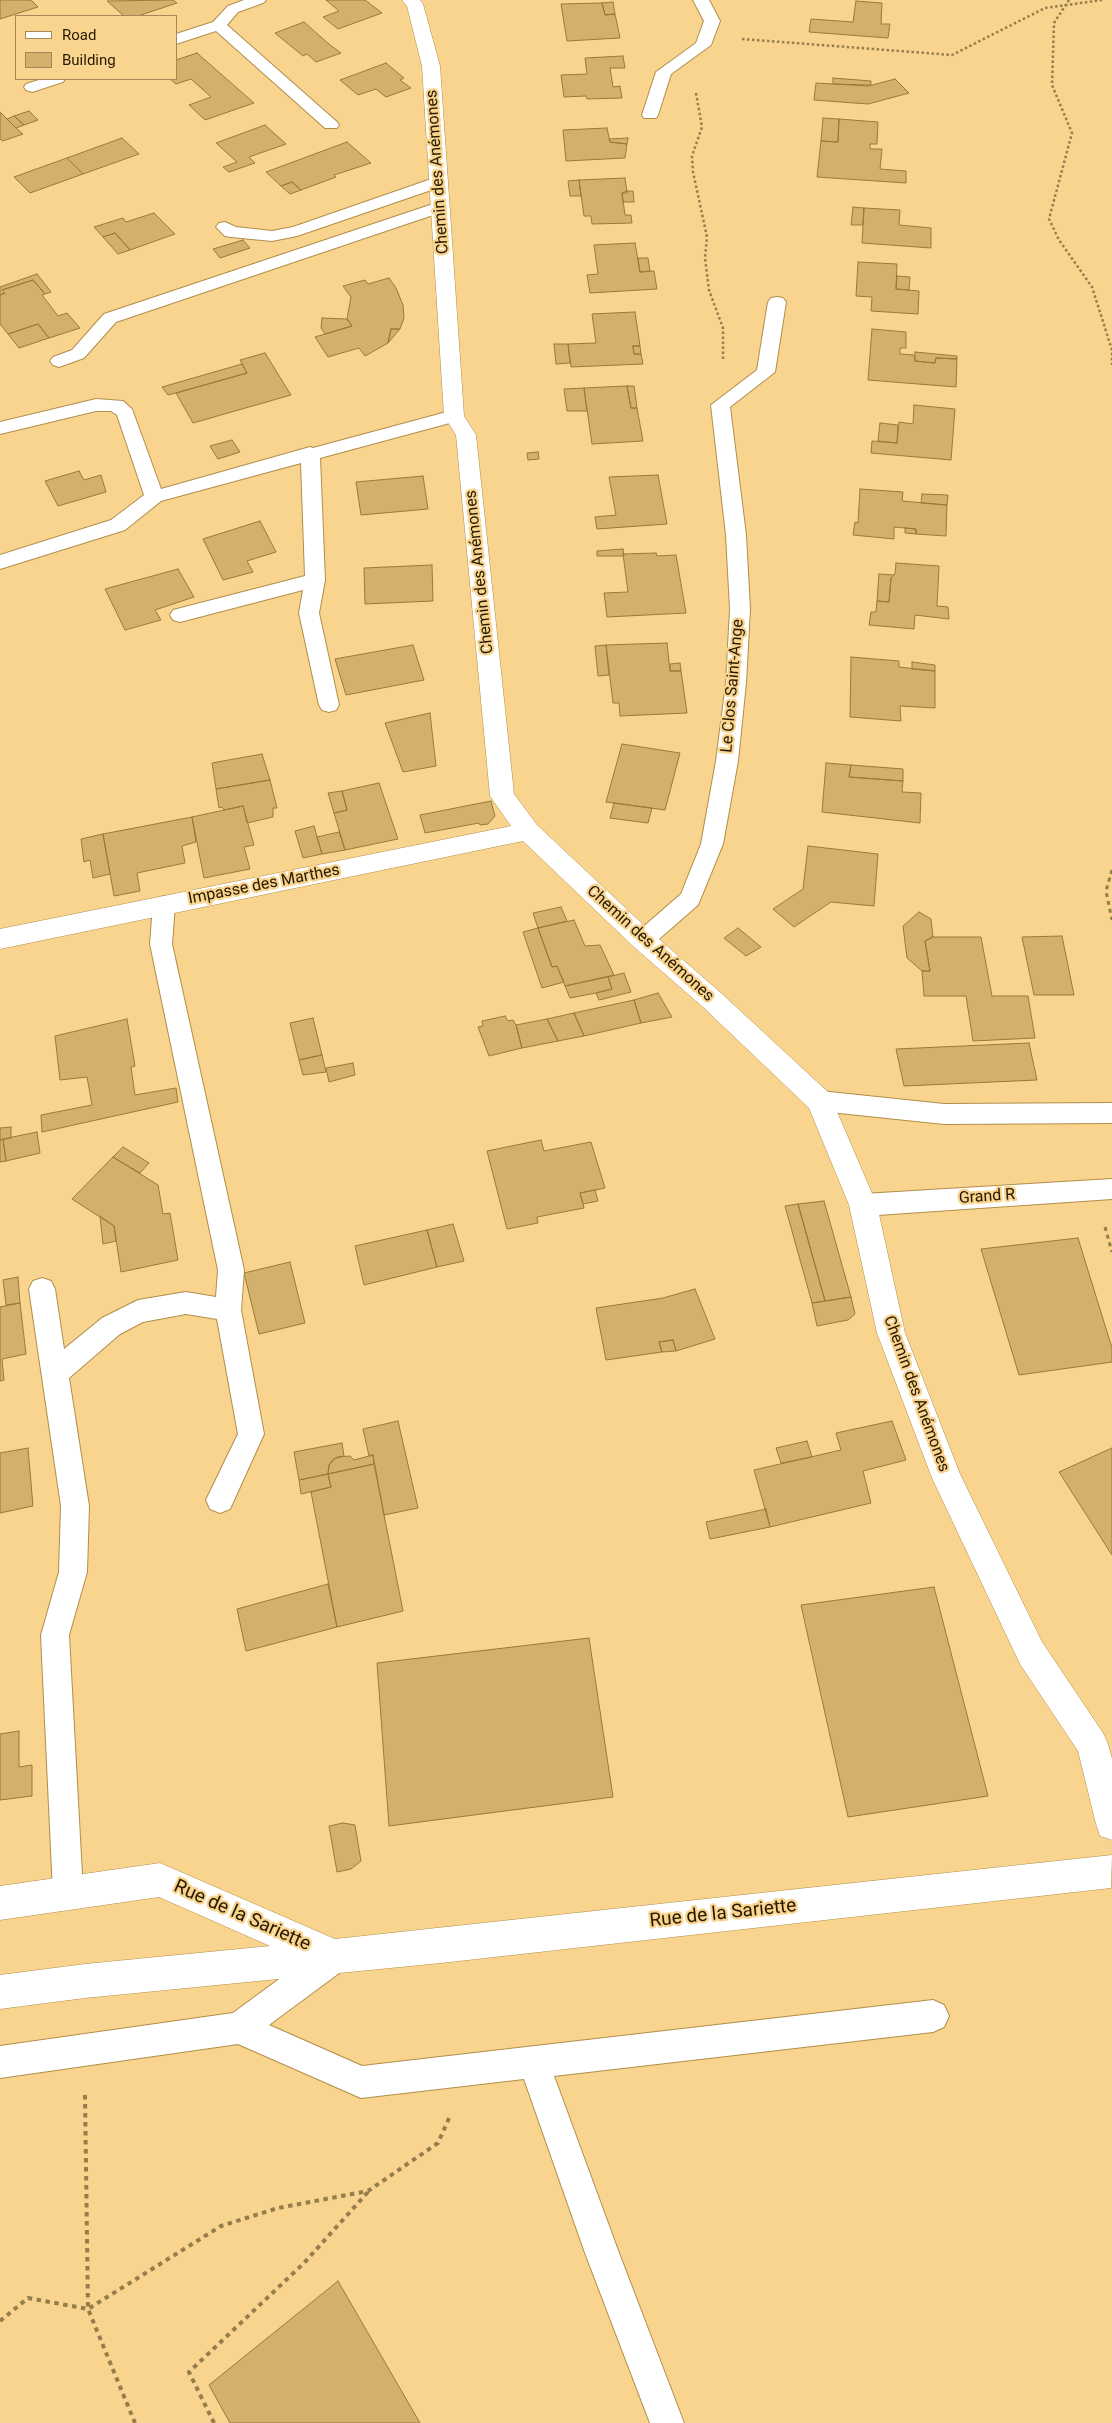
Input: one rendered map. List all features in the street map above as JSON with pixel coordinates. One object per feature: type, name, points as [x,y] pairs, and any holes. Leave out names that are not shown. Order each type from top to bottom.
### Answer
[{"type":"street","name":"Chemin des Anémones","points":[[410,0],[415,4],[431,66],[437,182],[448,301],[454,416],[466,435],[502,796],[528,831],[643,940],[712,1000],[820,1101],[863,1204],[891,1333],[947,1478],[1032,1654],[1092,1744],[1112,1824]]},
{"type":"street","name":"Impasse des Marthes","points":[[0,939],[528,831]]},
{"type":"street","name":"Rue de la Sariette","points":[[0,1992],[85,1981],[335,1957],[1112,1870]]},
{"type":"street","name":"Rue de la Sariette","points":[[0,1903],[160,1880],[335,1957]]},
{"type":"lane","points":[[178,38],[218,25],[233,9],[258,0]]},
{"type":"lane","points":[[650,115],[664,72],[705,41],[712,21],[700,0]]},
{"type":"lane","points":[[218,25],[331,125]]},
{"type":"lane","points":[[32,87],[54,80]]},
{"type":"lane","points":[[224,226],[231,232],[247,235],[272,236],[297,231],[437,182]]},
{"type":"lane","points":[[59,361],[78,354],[110,318],[439,207]]},
{"type":"lane","points":[[720,405],[766,372],[777,302]]},
{"type":"lane","points":[[0,428],[96,405],[116,405],[125,413],[154,497]]},
{"type":"lane","name":"Le Clos Saint-Ange","points":[[643,940],[690,899],[712,844],[727,761],[736,683],[740,609],[736,535],[720,405]]},
{"type":"lane","points":[[0,562],[118,525],[154,497],[310,453],[454,416]]},
{"type":"lane","points":[[310,453],[315,580],[309,613],[329,705]]},
{"type":"lane","points":[[180,615],[315,580]]},
{"type":"lane","points":[[164,905],[161,944],[231,1270],[228,1310],[251,1434],[220,1500]]},
{"type":"lane","points":[[820,1101],[944,1114],[1112,1113]]},
{"type":"lane","name":"Grand R","points":[[863,1204],[1112,1189]]},
{"type":"lane","points":[[42,1289],[75,1506],[73,1572],[55,1636],[68,1894]]},
{"type":"lane","points":[[55,1373],[111,1326],[138,1310],[186,1303],[228,1310]]},
{"type":"lane","points":[[0,2062],[239,2028],[335,1957]]},
{"type":"lane","points":[[239,2028],[361,2082],[470,2071],[933,2016]]},
{"type":"lane","points":[[534,2063],[602,2253],[667,2423]]},
{"type":"path","points":[[1068,0],[1054,23],[1052,85],[1072,133],[1049,220],[1059,240],[1092,287],[1112,350],[1112,365]]},
{"type":"path","points":[[720,405],[723,328],[709,290],[705,258],[707,237],[698,198],[692,156],[702,127],[702,118],[695,88],[705,41],[952,55],[1045,8],[1102,0]]},
{"type":"path","points":[[1112,870],[1106,891],[1112,920]]},
{"type":"path","points":[[85,2050],[88,2309],[135,2423]]},
{"type":"path","points":[[214,2423],[189,2372],[304,2263],[368,2191],[438,2143],[470,2071]]},
{"type":"path","points":[[0,2321],[28,2298],[88,2309],[221,2226],[278,2208],[368,2191]]},
{"type":"building","points":[[0,0],[31,0],[38,7],[0,19]]},
{"type":"building","points":[[173,0],[177,3],[141,15],[123,15],[107,1]]},
{"type":"building","points":[[326,0],[365,0],[382,13],[338,29],[323,17],[339,11]]},
{"type":"building","points":[[856,1],[882,3],[881,24],[890,24],[888,38],[809,32],[811,19],[853,22]]},
{"type":"building","points":[[613,2],[615,14],[605,15],[602,3]]},
{"type":"building","points":[[602,3],[605,15],[615,14],[620,38],[567,41],[561,4]]},
{"type":"building","points":[[304,22],[341,53],[316,62],[307,54],[303,56],[275,33]]},
{"type":"building","points":[[197,53],[254,103],[205,120],[189,105],[211,97],[191,79],[176,84],[171,80],[178,80],[178,59]]},
{"type":"building","points":[[623,56],[625,68],[610,68],[613,87],[620,86],[622,98],[587,99],[586,96],[564,97],[561,75],[587,74],[585,58]]},
{"type":"building","points":[[386,63],[404,78],[400,80],[411,88],[386,97],[376,89],[358,95],[340,80]]},
{"type":"building","points":[[833,78],[871,81],[871,85],[833,84]]},
{"type":"building","points":[[895,79],[909,93],[868,104],[814,100],[816,83],[869,86]]},
{"type":"building","points":[[29,111],[38,120],[24,125],[14,116]]},
{"type":"building","points":[[0,112],[23,134],[3,141],[0,139]]},
{"type":"building","points":[[14,116],[24,125],[16,128],[7,119]]},
{"type":"building","points":[[823,118],[839,119],[838,142],[821,141]]},
{"type":"building","points":[[839,119],[878,122],[877,144],[870,144],[870,149],[882,149],[880,169],[906,171],[906,183],[817,177],[821,141],[838,142]]},
{"type":"building","points":[[265,125],[286,144],[249,157],[255,163],[229,172],[223,167],[237,162],[216,143]]},
{"type":"building","points":[[607,128],[610,142],[627,144],[625,158],[566,161],[563,130]]},
{"type":"building","points":[[122,138],[139,154],[83,174],[67,158]]},
{"type":"building","points":[[628,138],[627,144],[610,142],[609,139]]},
{"type":"building","points":[[347,142],[371,163],[334,175],[336,177],[301,190],[292,182],[281,186],[266,172]]},
{"type":"building","points":[[67,158],[83,174],[30,193],[14,177]]},
{"type":"building","points":[[625,178],[627,193],[622,193],[625,215],[631,215],[632,223],[592,224],[591,216],[584,216],[579,180]]},
{"type":"building","points":[[579,180],[581,196],[570,196],[568,181]]},
{"type":"building","points":[[292,182],[301,190],[290,194],[281,186]]},
{"type":"building","points":[[633,191],[634,202],[623,202],[622,193]]},
{"type":"building","points":[[853,207],[864,208],[863,225],[851,225]]},
{"type":"building","points":[[864,208],[900,210],[899,225],[931,228],[931,248],[862,243]]},
{"type":"building","points":[[154,213],[175,234],[130,250],[115,233],[103,237],[94,227],[123,218],[126,222]]},
{"type":"building","points":[[115,233],[130,250],[118,254],[103,237]]},
{"type":"building","points":[[243,240],[250,248],[220,258],[213,249]]},
{"type":"building","points":[[635,243],[640,272],[654,271],[657,289],[590,293],[587,275],[598,274],[594,245]]},
{"type":"building","points":[[638,258],[648,258],[650,271],[640,272]]},
{"type":"building","points":[[858,262],[897,264],[896,289],[919,291],[918,314],[871,311],[872,297],[856,296]]},
{"type":"building","points":[[37,274],[51,292],[45,294],[33,280],[2,290],[5,293],[0,295],[0,287]]},
{"type":"building","points":[[897,276],[910,277],[909,290],[896,289]]},
{"type":"building","points":[[389,278],[396,288],[403,305],[404,318],[400,329],[391,329],[388,343],[365,356],[359,348],[328,357],[315,337],[352,326],[347,319],[351,297],[343,286],[365,280],[368,284]]},
{"type":"building","points":[[33,280],[45,294],[42,295],[58,316],[67,313],[80,328],[49,338],[38,324],[8,334],[0,324],[0,295],[5,293],[2,290]]},
{"type":"building","points":[[635,312],[640,346],[633,346],[634,354],[641,354],[643,364],[571,367],[568,344],[596,343],[592,314]]},
{"type":"building","points":[[322,318],[347,319],[352,326],[325,334],[321,328]]},
{"type":"building","points":[[38,324],[49,338],[19,348],[8,334]]},
{"type":"building","points":[[391,329],[400,329],[388,343]]},
{"type":"building","points":[[872,329],[906,332],[906,348],[900,348],[900,354],[914,355],[915,361],[935,363],[936,358],[957,359],[956,387],[868,380]]},
{"type":"building","points":[[554,344],[568,344],[570,363],[556,364]]},
{"type":"building","points":[[633,346],[640,346],[641,354],[634,354]]},
{"type":"building","points":[[915,352],[957,356],[957,359],[936,358],[935,363],[915,361]]},
{"type":"building","points":[[265,353],[291,395],[193,423],[176,393],[247,373],[240,360]]},
{"type":"building","points":[[242,364],[247,373],[168,395],[162,387]]},
{"type":"building","points":[[627,386],[634,386],[637,408],[631,408]]},
{"type":"building","points":[[627,386],[631,408],[637,408],[643,441],[592,444],[584,388]]},
{"type":"building","points":[[584,388],[587,411],[567,411],[564,389]]},
{"type":"building","points":[[914,405],[955,409],[951,460],[871,453],[872,441],[897,443],[899,422],[913,424]]},
{"type":"building","points":[[880,423],[898,425],[897,443],[878,441]]},
{"type":"building","points":[[232,440],[240,452],[218,459],[210,446]]},
{"type":"building","points":[[538,452],[539,459],[528,460],[527,453]]},
{"type":"building","points":[[79,471],[84,480],[101,475],[106,492],[58,506],[45,481]]},
{"type":"building","points":[[658,475],[667,524],[597,529],[595,517],[616,515],[609,477]]},
{"type":"building","points":[[423,476],[428,509],[361,515],[356,482]]},
{"type":"building","points":[[860,489],[903,492],[902,501],[947,505],[946,536],[916,534],[916,529],[894,527],[894,539],[853,535],[855,522],[858,523]]},
{"type":"building","points":[[922,494],[948,495],[947,505],[921,503]]},
{"type":"building","points":[[260,521],[276,552],[247,561],[253,572],[223,580],[203,539]]},
{"type":"building","points":[[905,528],[916,529],[916,534],[905,533]]},
{"type":"building","points":[[623,549],[624,556],[597,556],[597,551]]},
{"type":"building","points":[[656,553],[657,556],[676,555],[686,613],[607,617],[604,593],[628,592],[623,554]]},
{"type":"building","points":[[896,563],[939,566],[937,606],[948,607],[949,619],[915,615],[914,629],[869,625],[871,612],[876,612],[877,601],[889,602],[891,578],[895,574]]},
{"type":"building","points":[[432,565],[433,601],[365,604],[364,568]]},
{"type":"building","points":[[178,569],[194,597],[155,610],[161,620],[125,630],[105,589]]},
{"type":"building","points":[[879,574],[894,575],[891,578],[889,602],[877,601]]},
{"type":"building","points":[[667,643],[670,671],[681,671],[687,713],[620,716],[619,703],[613,703],[606,645]]},
{"type":"building","points":[[413,645],[424,680],[346,695],[335,659]]},
{"type":"building","points":[[606,645],[609,675],[598,676],[595,646]]},
{"type":"building","points":[[851,657],[899,661],[899,667],[935,671],[935,708],[900,706],[901,721],[850,717]]},
{"type":"building","points":[[912,662],[935,665],[935,671],[912,669]]},
{"type":"building","points":[[680,663],[681,671],[670,671],[670,664]]},
{"type":"building","points":[[430,713],[436,766],[403,772],[385,723]]},
{"type":"building","points":[[622,744],[680,753],[665,810],[606,802]]},
{"type":"building","points":[[262,754],[270,780],[216,789],[212,763]]},
{"type":"building","points":[[826,763],[851,765],[849,777],[903,781],[902,792],[921,793],[920,823],[822,812]]},
{"type":"building","points":[[851,765],[903,769],[903,781],[849,777]]},
{"type":"building","points":[[270,780],[277,808],[273,808],[273,817],[247,823],[243,806],[224,810],[222,807],[219,808],[216,789]]},
{"type":"building","points":[[379,783],[398,839],[345,850],[334,813],[347,810],[342,791]]},
{"type":"building","points":[[342,791],[347,810],[334,813],[328,793]]},
{"type":"building","points":[[491,801],[495,816],[488,824],[480,825],[479,823],[425,833],[420,815]]},
{"type":"building","points":[[614,803],[652,808],[648,823],[610,818]]},
{"type":"building","points":[[243,806],[254,845],[244,847],[250,869],[204,878],[192,817]]},
{"type":"building","points":[[192,817],[196,842],[182,846],[185,863],[137,873],[140,891],[114,896],[103,834]]},
{"type":"building","points":[[314,826],[322,854],[303,858],[295,831]]},
{"type":"building","points":[[339,832],[345,850],[322,854],[317,837]]},
{"type":"building","points":[[103,834],[110,874],[93,878],[90,860],[84,862],[81,839]]},
{"type":"building","points":[[808,846],[878,854],[874,906],[831,902],[794,927],[773,909],[803,889]]},
{"type":"building","points":[[561,907],[567,921],[538,928],[533,913]]},
{"type":"building","points":[[919,912],[931,919],[933,937],[925,941],[930,971],[922,971],[907,958],[903,926]]},
{"type":"building","points":[[574,920],[585,946],[600,945],[614,975],[565,986],[557,966],[552,967],[538,928]]},
{"type":"building","points":[[538,928],[552,967],[557,966],[564,982],[542,988],[523,932]]},
{"type":"building","points":[[738,928],[761,947],[746,956],[724,938]]},
{"type":"building","points":[[1062,936],[1074,995],[1034,995],[1022,937]]},
{"type":"building","points":[[933,937],[981,937],[992,996],[1028,996],[1035,1038],[973,1041],[966,996],[924,996],[922,971],[930,971],[925,941]]},
{"type":"building","points":[[624,973],[631,992],[599,1000],[596,993],[612,989],[608,977]]},
{"type":"building","points":[[608,977],[612,989],[596,993],[570,998],[565,986]]},
{"type":"building","points":[[658,993],[672,1017],[641,1023],[634,1000]]},
{"type":"building","points":[[634,1000],[641,1023],[584,1036],[574,1013]]},
{"type":"building","points":[[574,1013],[584,1036],[558,1041],[547,1019]]},
{"type":"building","points":[[505,1016],[508,1021],[513,1020],[516,1025],[522,1048],[489,1056],[478,1027],[483,1026],[482,1021]]},
{"type":"building","points":[[313,1018],[322,1055],[299,1060],[290,1023]]},
{"type":"building","points":[[127,1019],[135,1066],[131,1067],[135,1095],[176,1088],[178,1102],[42,1132],[41,1115],[92,1105],[87,1077],[60,1080],[55,1036]]},
{"type":"building","points":[[547,1019],[558,1041],[522,1048],[516,1025]]},
{"type":"building","points":[[1029,1043],[1037,1080],[904,1086],[896,1049]]},
{"type":"building","points":[[322,1055],[326,1072],[303,1075],[299,1060]]},
{"type":"building","points":[[353,1063],[355,1075],[329,1082],[326,1068]]},
{"type":"building","points":[[11,1127],[11,1138],[0,1140],[0,1128]]},
{"type":"building","points":[[37,1132],[40,1153],[6,1161],[3,1139]]},
{"type":"building","points":[[3,1139],[6,1161],[0,1162],[0,1140]]},
{"type":"building","points":[[541,1140],[544,1151],[591,1142],[605,1188],[580,1193],[584,1208],[537,1217],[538,1223],[507,1229],[487,1151]]},
{"type":"building","points":[[123,1147],[149,1163],[140,1173],[113,1157]]},
{"type":"building","points":[[113,1157],[158,1185],[163,1214],[170,1213],[178,1260],[121,1272],[114,1226],[72,1199]]},
{"type":"building","points":[[595,1190],[598,1201],[583,1204],[580,1193]]},
{"type":"building","points":[[824,1201],[851,1297],[825,1301],[798,1204]]},
{"type":"building","points":[[798,1204],[825,1301],[812,1303],[785,1206]]},
{"type":"building","points":[[100,1216],[114,1226],[116,1241],[103,1244]]},
{"type":"building","points":[[453,1224],[464,1261],[437,1267],[427,1230]]},
{"type":"building","points":[[427,1230],[437,1267],[364,1285],[355,1246]]},
{"type":"building","points":[[1078,1238],[1112,1348],[1112,1362],[1019,1375],[981,1249]]},
{"type":"building","points":[[290,1262],[305,1323],[259,1334],[244,1273]]},
{"type":"building","points":[[18,1277],[20,1303],[6,1305],[3,1280]]},
{"type":"building","points":[[695,1289],[715,1339],[676,1351],[673,1340],[659,1342],[662,1352],[606,1360],[596,1308],[663,1298]]},
{"type":"building","points":[[851,1297],[855,1314],[848,1320],[817,1326],[812,1303]]},
{"type":"building","points":[[20,1303],[26,1354],[2,1359],[4,1380],[0,1381],[0,1307]]},
{"type":"building","points":[[673,1340],[676,1351],[662,1352],[659,1342]]},
{"type":"building","points":[[398,1421],[418,1508],[384,1515],[373,1455],[369,1456],[363,1429]]},
{"type":"building","points":[[892,1421],[906,1460],[863,1471],[871,1503],[770,1527],[754,1470],[841,1450],[836,1433]]},
{"type":"building","points":[[807,1441],[812,1457],[781,1463],[776,1448]]},
{"type":"building","points":[[342,1443],[344,1456],[333,1459],[329,1465],[328,1474],[299,1480],[294,1452]]},
{"type":"building","points":[[28,1448],[33,1506],[0,1513],[0,1453]]},
{"type":"building","points":[[1112,1448],[1112,1555],[1059,1472]]},
{"type":"building","points":[[373,1455],[374,1464],[328,1474],[329,1465],[337,1457],[350,1456],[354,1460]]},
{"type":"building","points":[[374,1464],[403,1611],[337,1627],[311,1492],[331,1487],[328,1474]]},
{"type":"building","points":[[328,1474],[331,1487],[301,1494],[299,1480]]},
{"type":"building","points":[[766,1509],[770,1527],[710,1539],[706,1522]]},
{"type":"building","points":[[328,1584],[337,1627],[246,1651],[237,1609]]},
{"type":"building","points":[[934,1587],[988,1796],[848,1817],[801,1605]]},
{"type":"building","points":[[589,1638],[613,1797],[389,1826],[377,1663]]},
{"type":"building","points":[[19,1731],[19,1767],[32,1765],[32,1796],[0,1800],[0,1734]]},
{"type":"building","points":[[343,1823],[355,1825],[361,1861],[351,1869],[337,1872],[329,1826]]},
{"type":"building","points":[[338,2281],[420,2423],[230,2423],[209,2385]]}]
